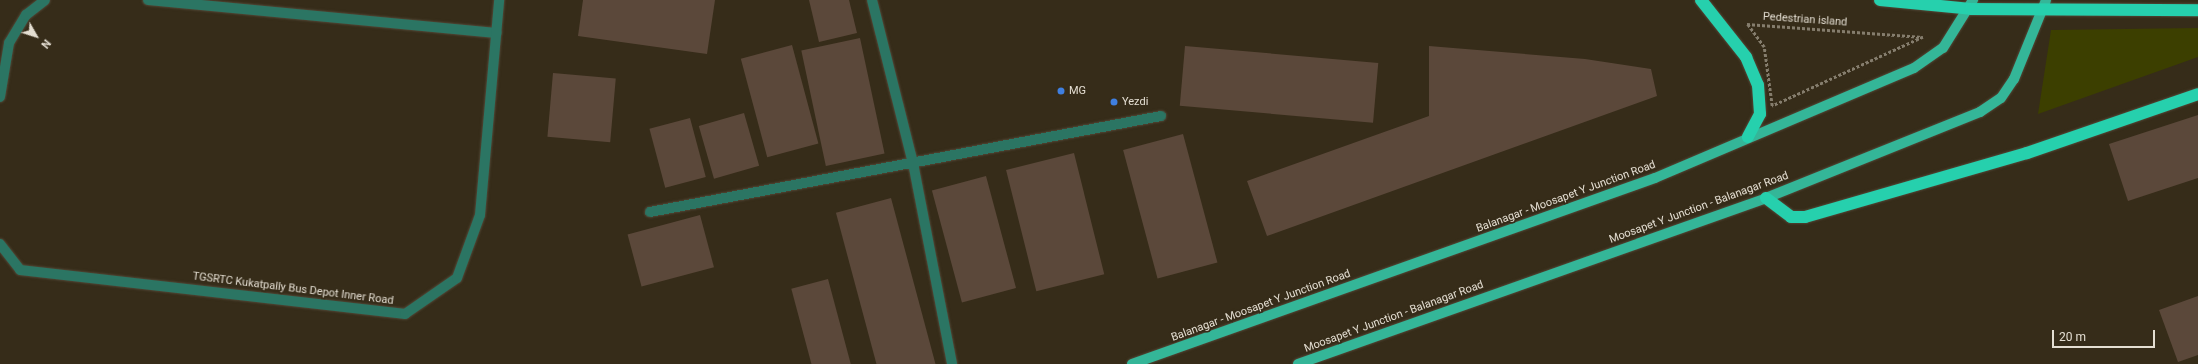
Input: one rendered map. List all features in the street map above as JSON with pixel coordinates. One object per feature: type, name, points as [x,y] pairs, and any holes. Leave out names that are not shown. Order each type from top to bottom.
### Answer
[{"type":"highway","points":[[1701,0],[1746,57],[1758,86],[1760,114],[1748,137]]},
{"type":"highway","points":[[1880,0],[1972,5],[2044,4],[2198,10]]},
{"type":"highway","points":[[1766,198],[1791,217],[1805,217],[2027,153],[2198,94]]},
{"type":"main road","name":"Moosapet Y Junction - Balanagar Road","points":[[1298,364],[1766,198],[1980,112],[2000,98],[2014,79],[2044,4]]},
{"type":"main road","name":"Balanagar - Moosapet Y Junction Road","points":[[1132,364],[1655,178],[1931,59],[1972,5]]},
{"type":"street","points":[[0,97],[8,43],[26,15],[45,0]]},
{"type":"street","points":[[148,0],[496,33]]},
{"type":"street","name":"TGSRTC Kukatpally Bus Depot Inner Road","points":[[0,244],[20,270],[405,314],[457,278],[480,215],[499,0]]},
{"type":"street","points":[[872,0],[913,163],[952,364]]},
{"type":"street","points":[[650,212],[1161,116]]},
{"type":"path","name":"Pedestrian island","points":[[1747,24],[1923,37],[1772,106],[1764,47],[1747,24]]},
{"type":"shaded area","points":[[2198,28],[2198,57],[2038,114],[2051,30]]},
{"type":"building","points":[[583,0],[715,0],[707,54],[578,36]]},
{"type":"building","points":[[809,0],[849,0],[857,33],[819,42]]},
{"type":"building","points":[[860,38],[885,153],[826,166],[801,50]]},
{"type":"building","points":[[792,45],[818,144],[767,157],[741,59]]},
{"type":"building","points":[[1185,46],[1378,63],[1373,123],[1180,106]]},
{"type":"building","points":[[1429,46],[1585,59],[1651,69],[1657,96],[1267,236],[1247,181],[1429,116]]},
{"type":"building","points":[[553,73],[616,78],[610,142],[547,137]]},
{"type":"building","points":[[744,113],[759,166],[714,179],[699,126]]},
{"type":"building","points":[[2198,115],[2198,178],[2128,201],[2109,144]]},
{"type":"building","points":[[690,118],[706,177],[665,188],[649,129]]},
{"type":"building","points":[[1183,134],[1217,262],[1158,279],[1123,150]]},
{"type":"building","points":[[1074,153],[1104,274],[1036,291],[1006,170]]},
{"type":"building","points":[[986,176],[1016,288],[962,303],[932,190]]},
{"type":"building","points":[[891,198],[935,364],[876,364],[836,213]]},
{"type":"building","points":[[700,215],[714,267],[642,287],[628,234]]},
{"type":"building","points":[[828,279],[851,364],[811,364],[791,289]]},
{"type":"building","points":[[2198,296],[2198,355],[2178,362],[2159,310]]},
{"type":"place","name":"MG","points":[[1061,91]]},
{"type":"place","name":"Yezdi","points":[[1114,102]]}]
